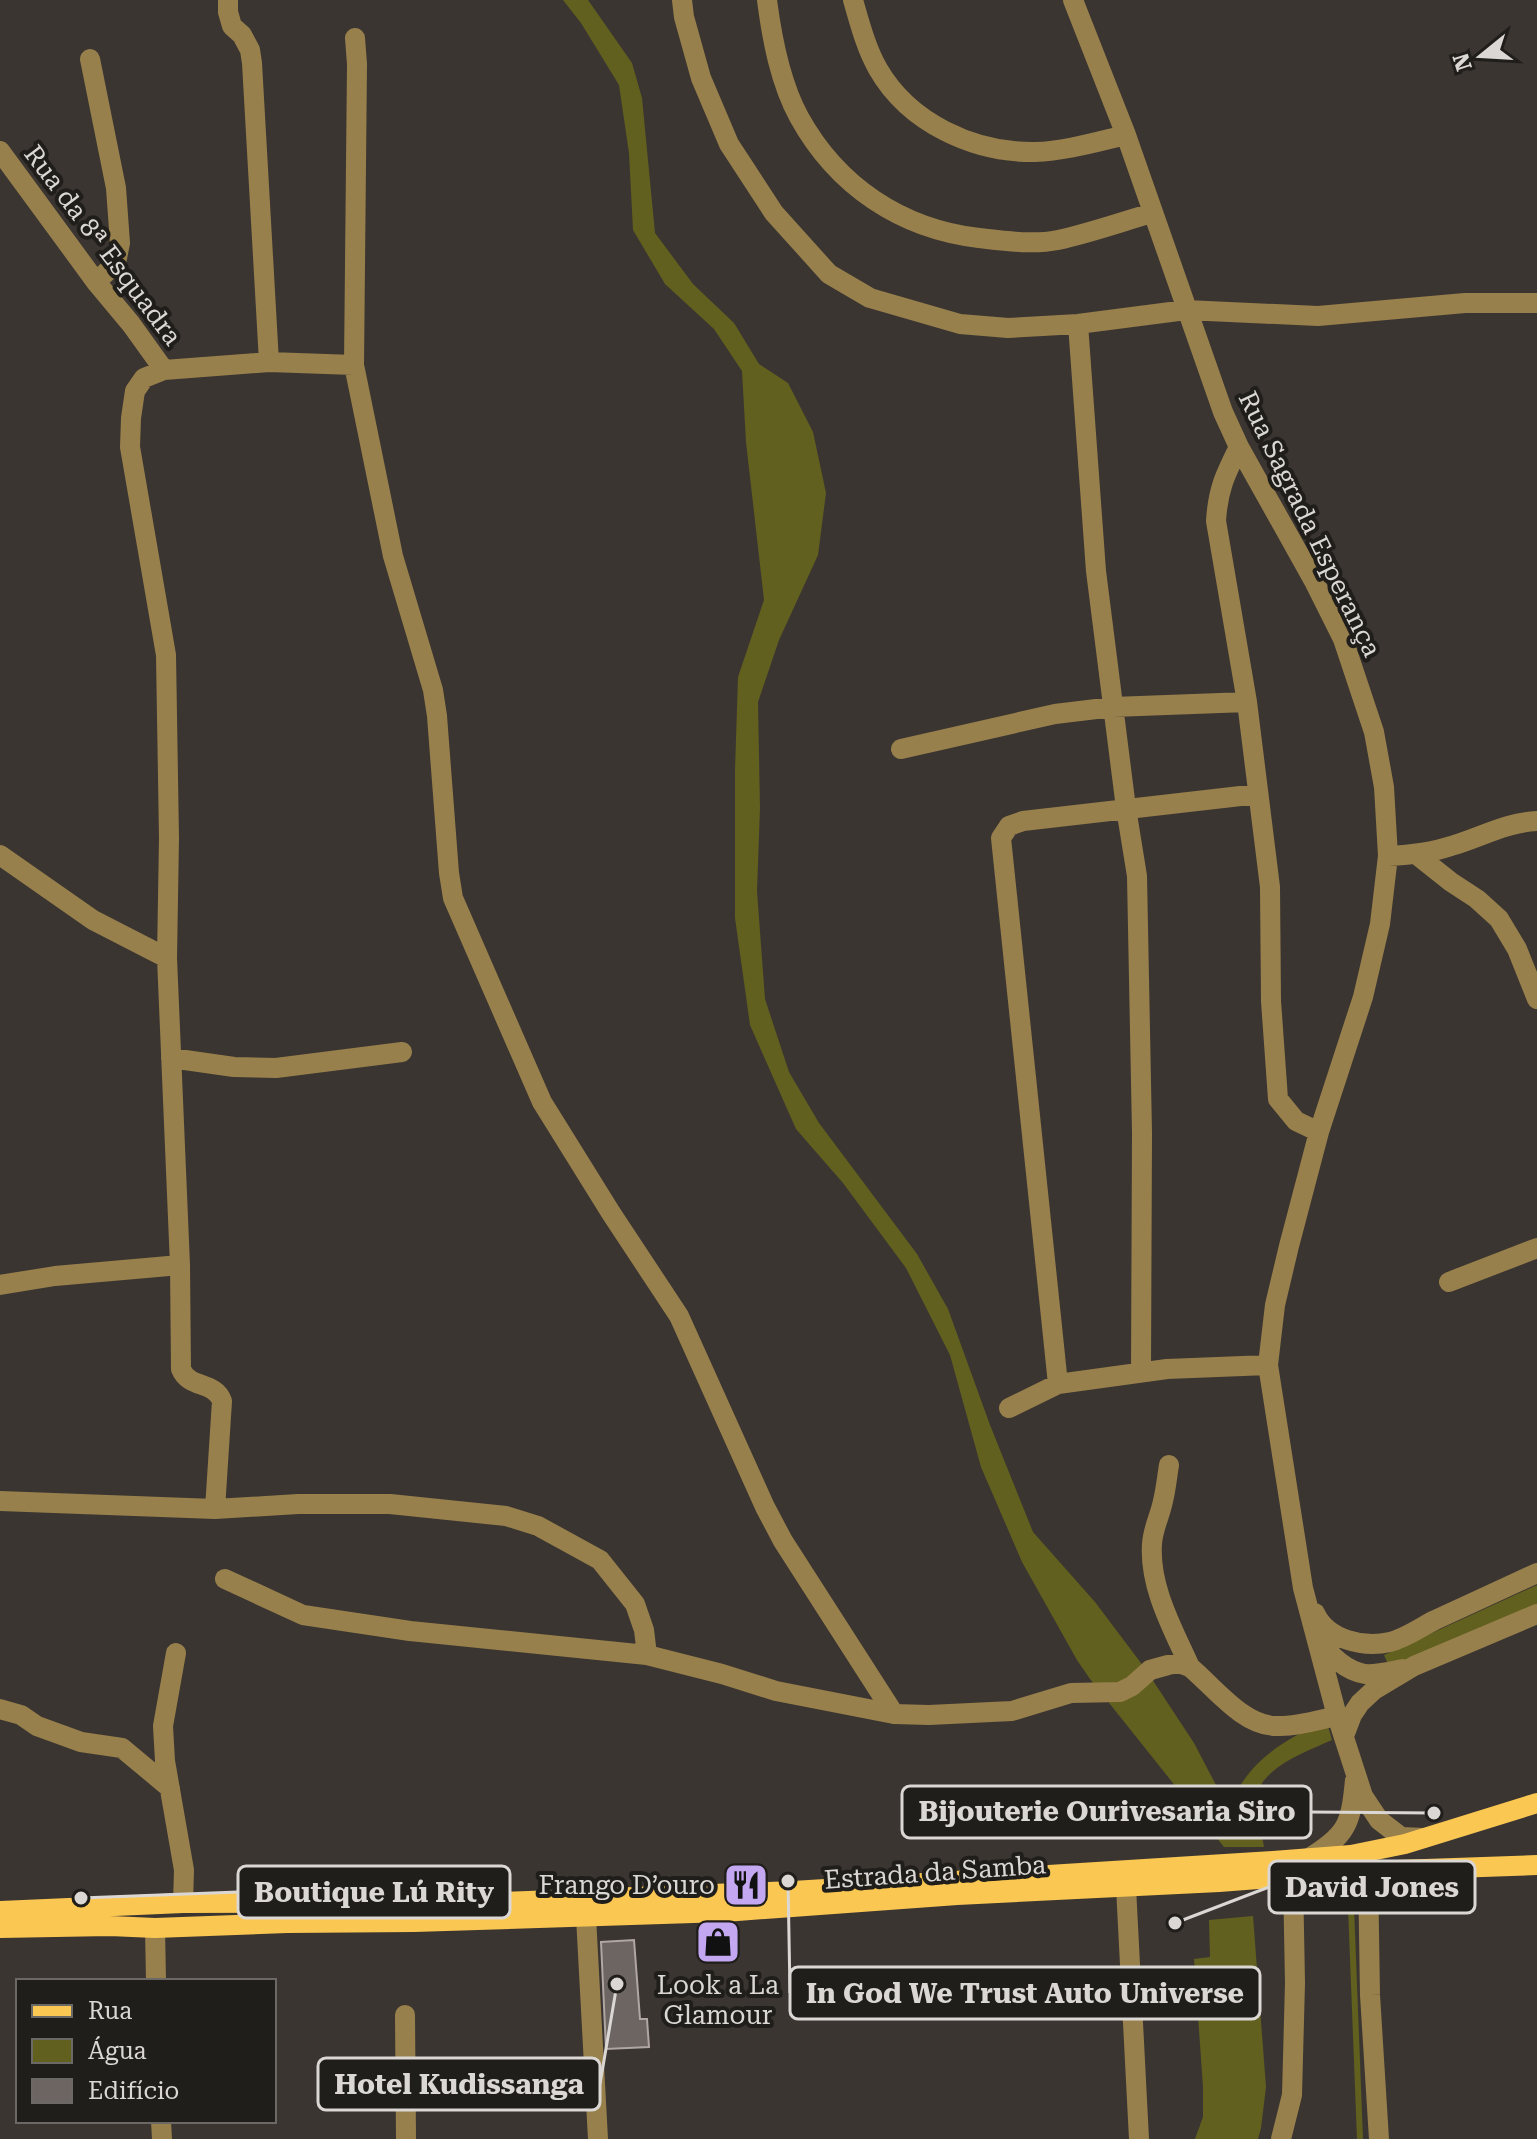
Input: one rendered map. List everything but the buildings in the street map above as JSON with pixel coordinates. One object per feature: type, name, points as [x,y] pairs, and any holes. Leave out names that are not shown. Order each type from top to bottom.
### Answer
[{"type":"main road","name":"Estrada da Samba","points":[[1280,1872],[1309,1858],[1351,1855],[1424,1838],[1537,1803]]},
{"type":"main road","name":"Estrada da Samba","points":[[0,1911],[183,1903],[503,1902],[1218,1874],[1537,1865]]},
{"type":"main road","name":"Estrada da Samba","points":[[0,1928],[414,1922],[767,1909],[1126,1887],[1218,1874]]},
{"type":"street","points":[[228,0],[232,26],[242,35],[250,50],[252,63],[269,362]]},
{"type":"street","points":[[682,0],[701,78],[729,144],[774,213],[829,274],[870,298],[960,324],[1008,328],[1078,324],[1186,310],[1318,316],[1465,303],[1537,303]]},
{"type":"street","points":[[767,0],[780,68],[798,116],[825,156],[863,194],[911,222],[958,236],[1009,242],[1056,240],[1152,213]]},
{"type":"street","points":[[853,0],[879,70],[898,97],[948,133],[979,145],[1034,152],[1126,135]]},
{"type":"street","name":"Rua Sagrada Esperança","points":[[1073,0],[1126,135],[1223,412],[1343,639],[1374,732],[1384,787],[1388,856],[1380,924],[1363,997],[1319,1132],[1289,1246],[1275,1305],[1268,1365],[1303,1588]]},
{"type":"street","points":[[355,38],[354,365],[393,556],[433,690],[453,898],[542,1102],[679,1316],[783,1541],[894,1714]]},
{"type":"street","points":[[90,59],[116,188],[120,243],[116,263],[96,282]]},
{"type":"street","name":"Rua da 8ª Esquadra","points":[[0,151],[164,370]]},
{"type":"street","points":[[1078,324],[1096,571],[1137,876],[1142,1133],[1141,1371]]},
{"type":"street","points":[[215,1509],[222,1401],[215,1389],[191,1382],[184,1377],[181,1369],[180,1265],[167,958],[166,655],[130,447],[131,418],[135,391],[144,378],[164,370],[269,362],[354,365]]},
{"type":"street","points":[[1239,447],[1221,483],[1216,521],[1247,702],[1270,887],[1271,1001],[1278,1099],[1296,1121],[1319,1132]]},
{"type":"street","points":[[901,749],[1055,714],[1113,707],[1247,702]]},
{"type":"street","points":[[1058,1384],[1001,838],[1009,826],[1023,821],[1258,794]]},
{"type":"street","points":[[1388,856],[1417,855],[1509,826],[1537,821]]},
{"type":"street","points":[[0,855],[93,920],[167,958]]},
{"type":"street","points":[[1417,855],[1499,919],[1517,949],[1537,999]]},
{"type":"street","points":[[171,1058],[234,1067],[276,1068],[402,1052]]},
{"type":"street","points":[[1449,1282],[1537,1248]]},
{"type":"street","points":[[0,1285],[55,1276],[180,1265]]},
{"type":"street","points":[[1009,1408],[1058,1384],[1141,1371],[1268,1365]]},
{"type":"street","points":[[1169,1465],[1163,1502],[1155,1525],[1153,1563],[1159,1593],[1190,1667]]},
{"type":"street","points":[[0,1501],[215,1509],[377,1503],[506,1516],[538,1526],[600,1560],[635,1604],[644,1630],[647,1655]]},
{"type":"street","points":[[1303,1588],[1318,1619],[1330,1631],[1346,1640],[1363,1644],[1391,1642],[1537,1573]]},
{"type":"street","points":[[225,1579],[303,1615],[410,1631],[647,1655],[776,1691],[894,1714],[1012,1711],[1071,1693],[1120,1692],[1140,1679],[1179,1663],[1190,1667],[1246,1717],[1264,1725],[1277,1726],[1341,1726],[1374,1690],[1414,1666],[1537,1614]]},
{"type":"street","points":[[1303,1588],[1363,1796],[1379,1820],[1401,1837],[1424,1838]]},
{"type":"street","points":[[1317,1633],[1326,1650],[1354,1670],[1366,1674],[1414,1666]]},
{"type":"street","points":[[176,1653],[163,1726],[165,1761],[184,1870],[183,1903]]},
{"type":"street","points":[[0,1709],[81,1742],[122,1748],[170,1788]]},
{"type":"street","points":[[1309,1858],[1329,1846],[1346,1828],[1353,1805],[1356,1772]]},
{"type":"street","points":[[1368,1871],[1370,1995],[1379,2139]]},
{"type":"street","points":[[1280,1872],[1295,1983],[1292,2095],[1281,2139]]},
{"type":"street","points":[[1126,1887],[1139,2139]]},
{"type":"street","points":[[586,1917],[598,2139]]},
{"type":"street","points":[[155,1928],[156,1979]]},
{"type":"street","points":[[405,2015],[406,2139]]},
{"type":"water","points":[[563,0],[588,0],[632,63],[642,98],[655,233],[693,284],[734,323],[759,364],[788,383],[813,432],[826,493],[818,555],[779,640],[758,702],[760,808],[757,891],[765,999],[789,1072],[819,1123],[917,1254],[948,1309],[1033,1532],[1095,1602],[1144,1667],[1194,1743],[1217,1787],[1236,1793],[1244,1779],[1264,1758],[1286,1741],[1326,1719],[1332,1740],[1285,1763],[1258,1790],[1256,1808],[1264,1847],[1224,1847],[1077,1660],[1022,1562],[981,1467],[950,1355],[906,1268],[843,1183],[796,1129],[750,1025],[735,918],[738,677],[764,600],[746,442],[742,371],[714,329],[665,284],[633,230],[629,153],[619,85]]},
{"type":"water","points":[[1537,1585],[1537,1605],[1391,1671],[1384,1655]]},
{"type":"water","points":[[1253,1916],[1266,2087],[1261,2128],[1258,2139],[1195,2139],[1203,2117],[1203,2087],[1194,1959],[1210,1957],[1209,1920]]},
{"type":"waterway","points":[[1351,1907],[1360,2139]]},
{"type":"place","name":"Bijouterie Ourivesaria Siro","points":[[1434,1813]]},
{"type":"place","name":"In God We Trust Auto Universe","points":[[788,1881]]},
{"type":"place","name":"Frango D’ouro","points":[[746,1885]]},
{"type":"place","name":"Boutique Lú Rity","points":[[81,1898]]},
{"type":"place","name":"David Jones","points":[[1175,1923]]},
{"type":"place","name":"Look a La Glamour","points":[[718,1942]]},
{"type":"place","name":"Hotel Kudissanga","points":[[617,1984]]}]
